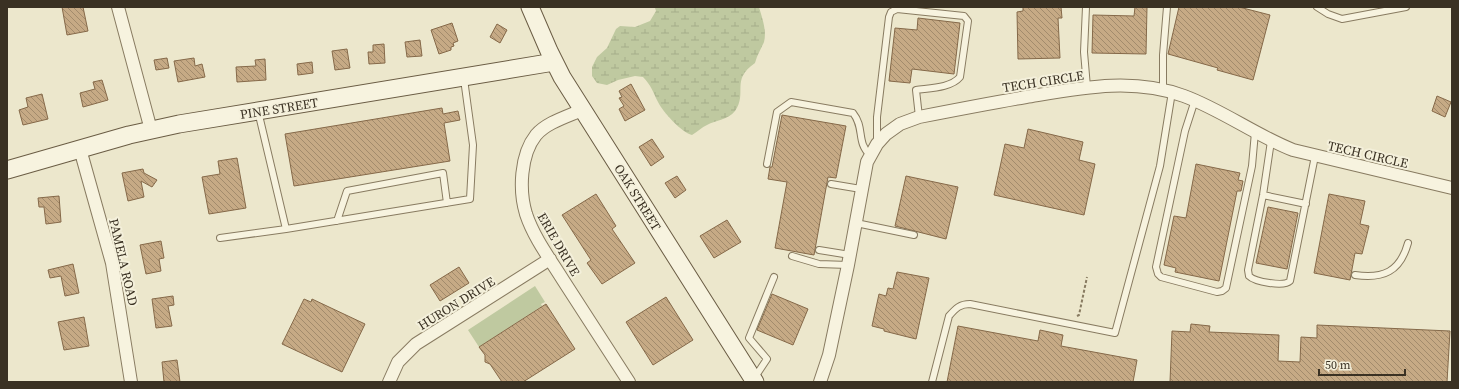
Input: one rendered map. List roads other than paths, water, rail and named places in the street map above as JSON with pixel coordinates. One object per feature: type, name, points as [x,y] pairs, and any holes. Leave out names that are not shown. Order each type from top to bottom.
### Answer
[{"type":"main road","name":"OAK STREET","points":[[530,7],[554,62],[754,381]]},
{"type":"main road","name":"PINE STREET","points":[[7,170],[151,130],[554,62]]},
{"type":"street","points":[[118,7],[151,130]]},
{"type":"street","name":"TECH CIRCLE","points":[[820,382],[828,355],[849,260],[861,189],[870,155],[877,144],[895,127],[919,117],[1088,87],[1126,85],[1167,91],[1195,100],[1271,141],[1293,150],[1452,188]]},
{"type":"street","name":"ERIE DRIVE","points":[[584,109],[557,121],[538,132],[532,142],[525,160],[522,186],[525,209],[531,226],[550,260],[629,382]]},
{"type":"street","name":"PAMELA ROAD","points":[[80,149],[112,263],[131,382]]},
{"type":"street","name":"HURON DRIVE","points":[[390,382],[398,362],[412,348],[550,260]]},
{"type":"lane","points":[[1086,7],[1084,52],[1088,87]]},
{"type":"lane","points":[[932,382],[950,316],[956,308],[963,304],[970,304],[1115,333],[1160,166],[1167,91],[1162,55],[1167,7]]},
{"type":"lane","points":[[1317,7],[1328,14],[1342,19],[1406,7]]},
{"type":"lane","points":[[877,144],[877,117],[889,17],[891,12],[897,9],[964,16],[968,21],[960,77],[956,81],[941,86],[916,90],[919,117]]},
{"type":"lane","points":[[220,238],[338,221],[470,199],[472,145],[464,77]]},
{"type":"lane","points":[[1195,100],[1185,131],[1156,267],[1158,274],[1161,277],[1217,292],[1221,292],[1226,288],[1252,166],[1255,132]]},
{"type":"lane","points":[[767,164],[777,112],[791,102],[853,113],[860,124],[863,149],[870,155]]},
{"type":"lane","points":[[258,111],[286,229]]},
{"type":"lane","points":[[1271,141],[1263,194],[1248,270],[1249,276],[1254,280],[1283,284],[1290,281],[1315,156]]},
{"type":"lane","points":[[338,221],[347,192],[443,173],[448,203]]},
{"type":"lane","points":[[831,184],[861,189]]},
{"type":"lane","points":[[1263,194],[1306,204]]},
{"type":"lane","points":[[856,222],[914,235]]},
{"type":"lane","points":[[1355,275],[1376,276],[1388,272],[1400,262],[1405,254],[1408,243]]},
{"type":"lane","points":[[819,250],[849,260]]},
{"type":"lane","points":[[792,256],[819,264],[849,260]]},
{"type":"lane","points":[[754,381],[767,359],[749,338],[774,278]]}]
